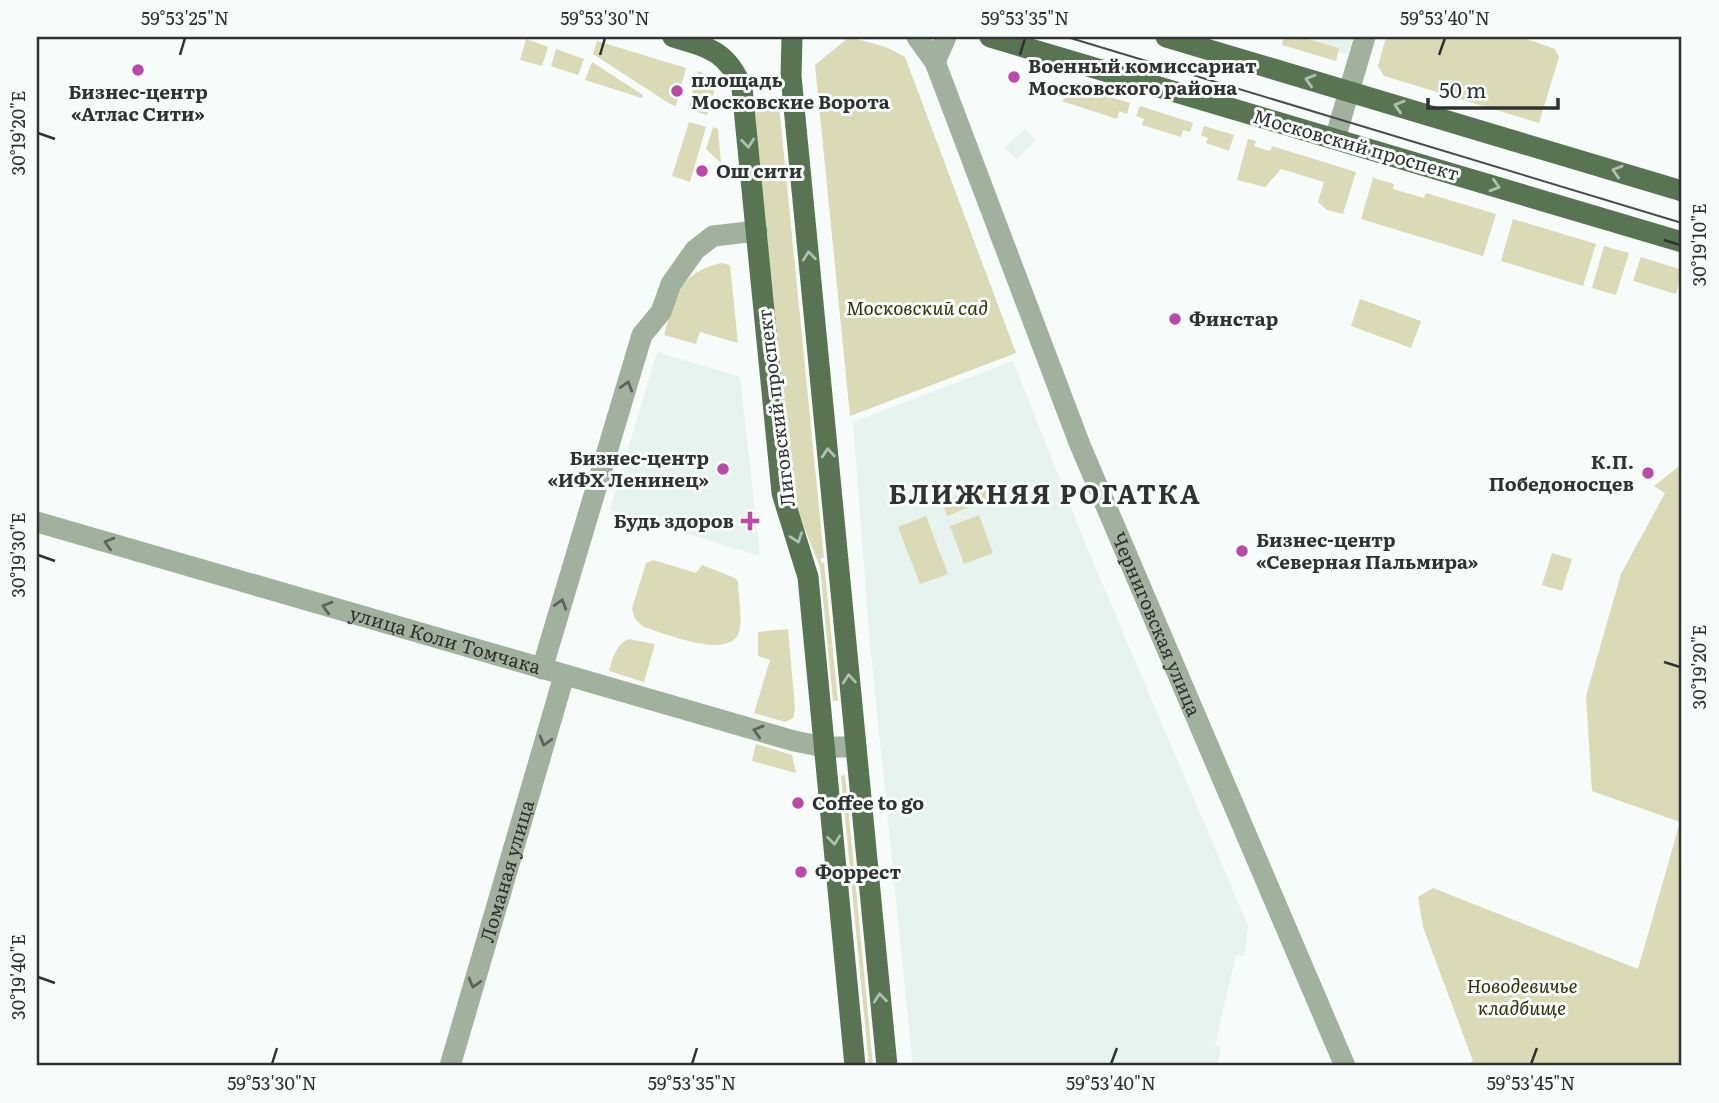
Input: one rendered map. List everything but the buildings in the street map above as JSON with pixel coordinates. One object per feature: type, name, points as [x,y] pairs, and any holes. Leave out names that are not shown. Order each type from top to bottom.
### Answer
[{"type":"main road","name":"Лиговский проспект","points":[[673,37],[713,50],[727,60],[737,76],[744,106],[782,493],[808,577],[855,1066]]},
{"type":"main road","points":[[792,37],[792,83],[887,1066]]},
{"type":"main road","name":"Московский проспект","points":[[990,37],[1682,242]]},
{"type":"main road","points":[[1166,37],[1682,191]]},
{"type":"street","name":"Черниговская улица","points":[[917,37],[935,62],[1080,445],[1345,1066]]},
{"type":"street","points":[[935,62],[937,52],[946,37]]},
{"type":"street","points":[[1335,139],[1365,37]]},
{"type":"street","points":[[541,669],[642,335],[661,312],[671,284],[695,250],[713,236],[757,231]]},
{"type":"street","name":"улица Коли Томчака","points":[[37,522],[794,741],[824,747],[856,747]]},
{"type":"street","name":"Ломаная улица","points":[[450,1066],[564,676]]},
{"type":"shaded area","points":[[1286,37],[1353,37],[1348,55]]},
{"type":"shaded area","points":[[1025,129],[1036,141],[1016,159],[1005,147]]},
{"type":"shaded area","name":"Бизнес-центр «ИФХ Ленинец»","points":[[657,352],[740,377],[760,556],[610,510]]},
{"type":"shaded area","points":[[1013,361],[1087,548],[1248,926],[1244,956],[1236,955],[1215,1045],[1221,1047],[1217,1066],[913,1066],[870,644],[853,422]]},
{"type":"green space","name":"Московский сад","points":[[849,37],[886,47],[905,57],[1016,353],[850,416],[815,65]]},
{"type":"green space","points":[[1284,37],[1301,37],[1339,48],[1336,61],[1282,45]]},
{"type":"green space","points":[[1386,37],[1521,37],[1555,49],[1559,57],[1539,123],[1384,76],[1378,66]]},
{"type":"green space","points":[[526,39],[548,47],[542,66],[520,60]]},
{"type":"green space","points":[[597,41],[686,68],[676,106],[593,54]]},
{"type":"green space","points":[[556,49],[584,59],[578,75],[551,66]]},
{"type":"green space","points":[[592,62],[643,95],[642,98],[585,80]]},
{"type":"green space","points":[[698,71],[711,77],[714,92],[707,115],[688,109]]},
{"type":"green space","points":[[1077,87],[1130,103],[1127,114],[1119,111],[1117,119],[1062,101]]},
{"type":"green space","points":[[779,105],[824,558],[821,558],[821,562],[824,563],[838,701],[833,701],[820,567],[793,499],[754,108]]},
{"type":"green space","points":[[1140,106],[1193,123],[1190,132],[1183,130],[1181,137],[1142,125],[1144,119],[1136,116]]},
{"type":"green space","points":[[689,122],[706,127],[690,182],[672,176]]},
{"type":"green space","points":[[1204,126],[1234,135],[1229,151],[1206,143],[1208,138],[1201,135]]},
{"type":"green space","points":[[713,127],[718,129],[721,163],[706,149]]},
{"type":"green space","points":[[1248,139],[1256,141],[1254,146],[1270,151],[1272,146],[1356,172],[1343,214],[1327,210],[1318,202],[1324,182],[1281,169],[1265,187],[1237,180]]},
{"type":"green space","points":[[1373,178],[1394,184],[1393,189],[1424,198],[1426,193],[1496,214],[1483,256],[1361,219]]},
{"type":"green space","points":[[1513,219],[1596,244],[1583,286],[1501,261]]},
{"type":"green space","points":[[1604,246],[1629,253],[1616,295],[1592,288]]},
{"type":"green space","points":[[1641,257],[1682,270],[1676,294],[1633,281]]},
{"type":"green space","points":[[721,263],[730,265],[738,343],[700,332],[696,344],[664,335],[680,288],[696,273]]},
{"type":"green space","points":[[1360,299],[1421,321],[1411,348],[1351,326]]},
{"type":"green space","name":"Новодевичье кладбище","points":[[1682,464],[1682,1066],[1466,1066],[1473,1061],[1423,927],[1418,897],[1433,888],[1638,969],[1680,822],[1592,791],[1586,696],[1621,574],[1665,493],[1654,486]]},
{"type":"green space","points":[[985,486],[990,499],[947,516],[942,502]]},
{"type":"green space","points":[[979,515],[993,553],[964,564],[950,526]]},
{"type":"green space","points":[[926,516],[948,574],[920,584],[898,527]]},
{"type":"green space","points":[[1552,553],[1572,559],[1562,591],[1542,585]]},
{"type":"green space","points":[[653,560],[696,573],[702,565],[735,578],[738,582],[741,620],[739,632],[733,640],[723,644],[696,643],[644,627],[639,623],[632,608],[646,563]]},
{"type":"green space","points":[[788,629],[795,708],[793,718],[785,722],[754,713],[770,660],[758,656],[758,632]]},
{"type":"green space","points":[[629,639],[655,644],[644,682],[609,671],[618,648]]},
{"type":"green space","points":[[756,744],[792,755],[796,773],[752,761]]},
{"type":"green space","points":[[845,775],[873,1066],[869,1066],[841,776]]},
{"type":"tram line","points":[[1067,37],[1682,223]]},
{"type":"place","name":"Бизнес-центр «Атлас Сити»","points":[[138,70]]},
{"type":"place","name":"Военный комиссариат Московского района","points":[[1014,77]]},
{"type":"place","name":"площадь Московские Ворота","points":[[677,91]]},
{"type":"place","name":"Ош сити","points":[[702,171]]},
{"type":"place","name":"Финстар","points":[[1175,319]]},
{"type":"place","name":"Бизнес-центр «ИФХ Ленинец»","points":[[723,469]]},
{"type":"place","name":"К.П. Победоносцев","points":[[1648,473]]},
{"type":"place","name":"Будь здоров","points":[[750,521]]},
{"type":"place","name":"Бизнес-центр «Северная Пальмира»","points":[[1242,551]]},
{"type":"place","name":"Coffee to go","points":[[798,803]]},
{"type":"place","name":"Форрест","points":[[801,872]]},
{"type":"district","name":"БЛИЖНЯЯ РОГАТКА","points":[[1045,495]]}]
